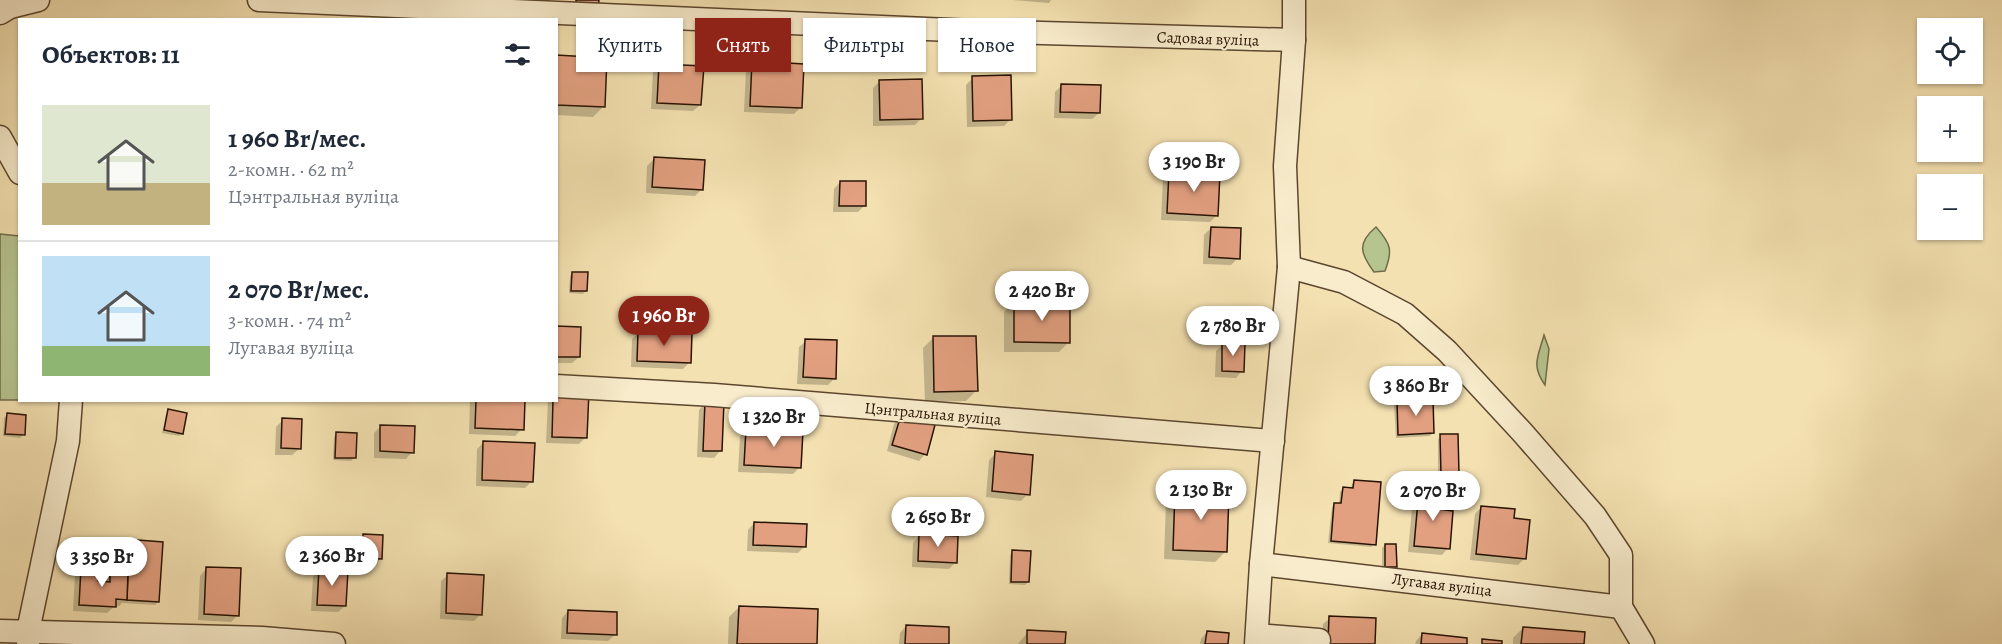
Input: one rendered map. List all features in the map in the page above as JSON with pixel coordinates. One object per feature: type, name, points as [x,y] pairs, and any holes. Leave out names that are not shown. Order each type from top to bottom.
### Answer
[{"type":"street","points":[[0,13],[10,7],[38,0]]},
{"type":"street","name":"Садовая вуліца","points":[[259,0],[973,31],[1294,40]]},
{"type":"street","points":[[1294,0],[1294,40],[1285,166],[1289,267],[1261,564],[1257,640],[1318,640]]},
{"type":"street","points":[[0,136],[18,169]]},
{"type":"street","points":[[1289,267],[1344,282],[1405,314],[1447,351],[1522,432],[1594,516],[1621,555],[1622,607],[1643,644]]},
{"type":"street","name":"Цэнтральная вуліца","points":[[558,386],[726,396],[1273,441]]},
{"type":"street","points":[[28,637],[68,441],[71,402]]},
{"type":"street","name":"Лугавая вуліца","points":[[1261,564],[1622,607]]},
{"type":"street","points":[[0,631],[28,637],[262,638],[334,644]]},
{"type":"green space","points":[[1376,227],[1388,243],[1390,252],[1385,271],[1374,272],[1363,254],[1363,243]]},
{"type":"green space","points":[[0,234],[18,236],[18,400],[0,400]]},
{"type":"green space","points":[[1544,335],[1549,349],[1545,385],[1537,366]]},
{"type":"building","points":[[576,0],[599,0],[598,7],[576,6]]},
{"type":"building","points":[[558,55],[576,56],[576,72],[606,72],[605,107],[558,105]]},
{"type":"building","points":[[791,63],[803,64],[802,108],[750,106],[752,72],[791,72]]},
{"type":"building","points":[[683,65],[695,66],[695,72],[704,72],[701,105],[657,103],[659,72],[683,72]]},
{"type":"building","points":[[1011,75],[1012,120],[973,121],[972,76]]},
{"type":"building","points":[[922,79],[923,119],[880,120],[879,80]]},
{"type":"building","points":[[1061,84],[1101,85],[1100,113],[1060,112]]},
{"type":"building","points":[[654,157],[705,160],[703,190],[652,187]]},
{"type":"building","points":[[1169,171],[1220,173],[1218,216],[1167,213]]},
{"type":"building","points":[[840,181],[866,181],[866,206],[839,206]]},
{"type":"building","points":[[1211,227],[1241,228],[1240,259],[1209,257]]},
{"type":"building","points":[[572,272],[588,272],[587,291],[571,291]]},
{"type":"building","points":[[1014,301],[1070,301],[1070,343],[1014,342]]},
{"type":"building","points":[[558,326],[581,327],[580,357],[558,357]]},
{"type":"building","points":[[638,331],[692,333],[691,363],[637,361]]},
{"type":"building","points":[[933,336],[976,336],[978,391],[934,392]]},
{"type":"building","points":[[805,339],[837,340],[836,379],[803,377]]},
{"type":"building","points":[[1222,343],[1245,343],[1244,372],[1222,371]]},
{"type":"building","points":[[558,390],[589,391],[587,438],[552,437],[553,402],[558,402]]},
{"type":"building","points":[[1433,399],[1434,433],[1398,435],[1397,401]]},
{"type":"building","points":[[705,401],[724,402],[722,451],[703,451]]},
{"type":"building","points":[[476,402],[525,402],[524,430],[475,428]]},
{"type":"building","points":[[168,409],[187,413],[183,434],[164,430]]},
{"type":"building","points":[[7,413],[26,415],[25,435],[5,434]]},
{"type":"building","points":[[901,415],[935,425],[927,455],[892,445]]},
{"type":"building","points":[[282,418],[302,419],[301,449],[281,448]]},
{"type":"building","points":[[380,425],[415,426],[414,453],[380,451]]},
{"type":"building","points":[[746,429],[803,431],[801,468],[744,465]]},
{"type":"building","points":[[336,432],[357,433],[356,458],[335,458]]},
{"type":"building","points":[[1440,434],[1458,434],[1459,474],[1441,475]]},
{"type":"building","points":[[483,441],[535,443],[533,482],[482,480]]},
{"type":"building","points":[[995,451],[1033,455],[1030,495],[992,491]]},
{"type":"building","points":[[1354,480],[1381,482],[1376,545],[1331,541],[1334,503],[1341,503],[1343,487],[1353,488]]},
{"type":"building","points":[[1419,489],[1440,491],[1439,509],[1453,511],[1450,549],[1414,546]]},
{"type":"building","points":[[1175,490],[1229,492],[1227,552],[1173,550]]},
{"type":"building","points":[[1481,506],[1515,509],[1514,518],[1530,520],[1526,559],[1476,554]]},
{"type":"building","points":[[754,522],[807,524],[806,547],[753,545]]},
{"type":"building","points":[[363,534],[383,535],[382,559],[363,558]]},
{"type":"building","points":[[919,534],[958,536],[957,563],[918,561]]},
{"type":"building","points":[[138,540],[163,542],[159,602],[127,600],[128,572],[136,572]]},
{"type":"building","points":[[1385,544],[1396,544],[1397,567],[1385,567]]},
{"type":"building","points":[[1012,550],[1031,551],[1029,582],[1011,582]]},
{"type":"building","points":[[206,567],[241,568],[239,616],[204,614]]},
{"type":"building","points":[[81,568],[98,569],[98,581],[110,582],[110,571],[128,572],[127,600],[116,599],[116,607],[79,605]]},
{"type":"building","points":[[319,568],[348,570],[346,606],[317,605]]},
{"type":"building","points":[[447,573],[484,575],[482,615],[446,613]]},
{"type":"building","points":[[739,606],[818,609],[817,644],[737,644]]},
{"type":"building","points":[[568,610],[617,612],[617,635],[567,633]]},
{"type":"building","points":[[1329,616],[1376,618],[1375,644],[1328,644]]},
{"type":"building","points":[[906,625],[949,627],[949,644],[905,644]]},
{"type":"building","points":[[1523,627],[1585,632],[1584,644],[1521,644]]},
{"type":"building","points":[[1027,630],[1066,632],[1065,644],[1027,644]]},
{"type":"building","points":[[1207,631],[1229,633],[1228,644],[1205,644]]},
{"type":"building","points":[[1422,633],[1467,638],[1467,644],[1421,644]]},
{"type":"building","points":[[1482,639],[1502,641],[1502,644],[1482,644]]}]
